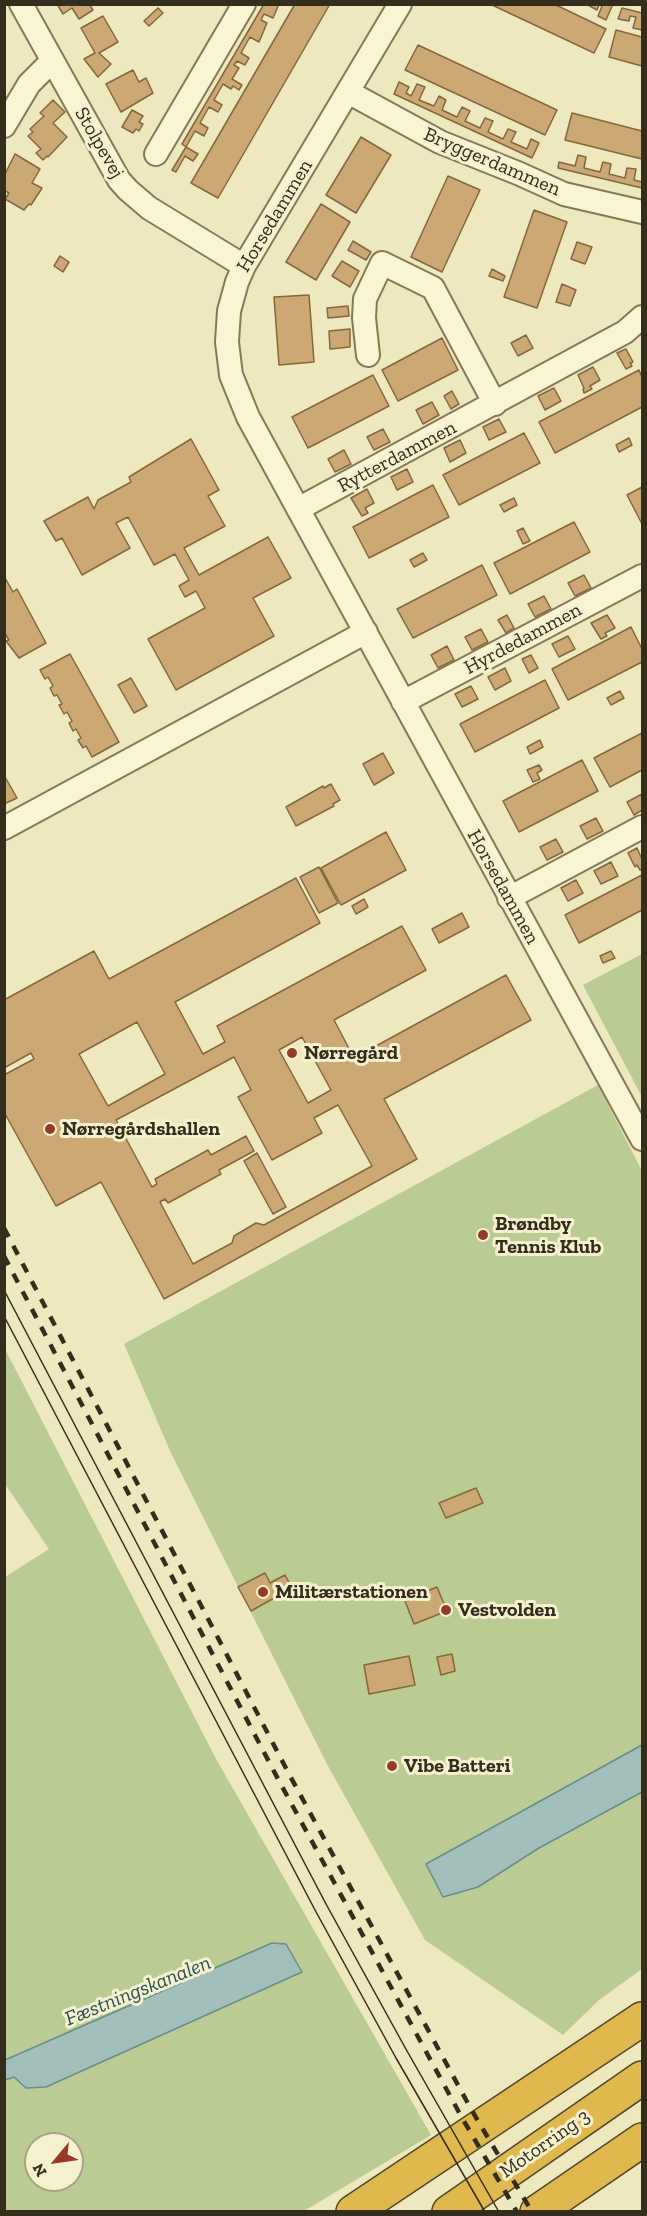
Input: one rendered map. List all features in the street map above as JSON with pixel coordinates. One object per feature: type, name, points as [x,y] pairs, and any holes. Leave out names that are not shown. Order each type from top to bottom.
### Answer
[{"type":"highway","points":[[353,2211],[642,2019]]},
{"type":"highway","name":"Motorring 3","points":[[449,2211],[642,2078]]},
{"type":"highway","points":[[537,2211],[642,2140]]},
{"type":"street","name":"Stolpevej","points":[[21,4],[119,180],[149,208],[244,266]]},
{"type":"street","points":[[156,154],[244,4]]},
{"type":"street","name":"Horsedammen","points":[[400,4],[244,266],[229,310],[227,342],[231,375],[242,405],[298,510],[642,1139]]},
{"type":"street","points":[[4,126],[29,84],[52,61]]},
{"type":"street","name":"Bryggerdammen","points":[[348,92],[440,142],[564,194],[642,213]]},
{"type":"street","points":[[368,355],[364,318],[365,299],[382,263],[433,288],[495,404]]},
{"type":"street","name":"Rytterdammen","points":[[298,510],[625,332],[642,317]]},
{"type":"street","name":"Hyrdedammen","points":[[403,702],[642,576]]},
{"type":"street","points":[[4,828],[366,632]]},
{"type":"street","points":[[509,898],[642,827]]},
{"type":"green space","points":[[642,954],[642,1097],[583,985]]},
{"type":"green space","name":"Vestvolden","points":[[598,1085],[642,1171],[642,1969],[599,2000],[563,2035],[425,1940],[328,1766],[171,1453],[124,1344]]},
{"type":"green space","points":[[4,1347],[215,1757],[431,2135],[304,2211],[5,2211],[5,1577],[49,1549],[5,1484]]},
{"type":"water","points":[[642,1745],[642,1792],[539,1848],[478,1887],[443,1897],[426,1864]]},
{"type":"water","points":[[272,1943],[286,1944],[302,1972],[46,2087],[26,2088],[14,2077],[5,2080],[5,2060]]},
{"type":"building","points":[[57,4],[89,4],[93,10],[79,19],[72,8],[63,14]]},
{"type":"building","points":[[264,4],[279,4],[273,18],[264,14],[261,20],[267,23],[259,42],[250,37],[241,53],[249,58],[245,65],[237,61],[234,65],[239,68],[232,79],[242,85],[239,90],[233,86],[231,89],[223,84],[214,100],[222,105],[218,112],[209,107],[200,123],[208,128],[204,136],[195,131],[186,147],[182,144]]},
{"type":"building","points":[[295,4],[330,4],[218,198],[191,183]]},
{"type":"building","points":[[490,4],[554,4],[606,29],[594,53]]},
{"type":"building","points":[[586,4],[613,4],[606,20],[598,16],[602,6],[599,5],[597,10]]},
{"type":"building","points":[[158,8],[163,13],[149,26],[144,21]]},
{"type":"building","points":[[622,8],[642,13],[642,30],[633,28],[636,17],[630,16],[629,21],[618,19]]},
{"type":"building","points":[[103,16],[118,42],[99,53],[111,64],[98,77],[84,59],[95,53],[81,28]]},
{"type":"building","points":[[616,30],[642,37],[642,66],[609,57]]},
{"type":"building","points":[[418,45],[557,110],[545,135],[405,70]]},
{"type":"building","points":[[133,70],[139,82],[146,78],[153,93],[121,112],[106,84]]},
{"type":"building","points":[[399,82],[409,87],[406,93],[411,96],[417,84],[425,87],[419,100],[434,106],[439,96],[446,100],[442,110],[457,117],[462,107],[470,111],[465,121],[480,128],[485,118],[493,121],[488,132],[503,139],[508,129],[516,132],[511,142],[527,149],[531,139],[539,143],[532,158],[394,94]]},
{"type":"building","points":[[53,100],[65,112],[53,123],[67,137],[43,160],[36,153],[41,149],[28,136],[33,132],[30,129],[44,116],[40,113]]},
{"type":"building","points":[[132,110],[143,116],[139,122],[143,124],[139,131],[136,129],[133,133],[122,127]]},
{"type":"building","points":[[572,113],[642,131],[642,159],[565,140]]},
{"type":"building","points":[[361,137],[391,155],[356,213],[326,195]]},
{"type":"building","points":[[186,147],[198,154],[193,161],[185,156],[176,172],[172,170]]},
{"type":"building","points":[[15,154],[40,169],[32,183],[42,188],[31,205],[29,204],[24,210],[5,199],[9,193],[4,190],[4,176]]},
{"type":"building","points":[[578,155],[586,157],[584,168],[600,172],[603,162],[611,164],[609,174],[625,178],[627,168],[636,169],[634,180],[642,182],[642,188],[558,168],[559,162],[575,166]]},
{"type":"building","points":[[448,176],[480,190],[442,272],[411,257]]},
{"type":"building","points":[[321,204],[350,222],[316,280],[286,262]]},
{"type":"building","points":[[534,210],[567,222],[537,308],[504,297]]},
{"type":"building","points":[[353,241],[371,252],[366,260],[348,250]]},
{"type":"building","points":[[577,242],[592,247],[585,264],[571,259]]},
{"type":"building","points":[[60,256],[69,262],[63,272],[54,266]]},
{"type":"building","points":[[342,261],[359,271],[350,287],[332,276]]},
{"type":"building","points":[[492,269],[505,276],[503,281],[489,276]]},
{"type":"building","points":[[562,284],[576,290],[570,306],[556,302]]},
{"type":"building","points":[[309,295],[314,362],[279,365],[274,297]]},
{"type":"building","points":[[348,306],[349,316],[328,318],[327,308]]},
{"type":"building","points":[[350,329],[350,347],[330,349],[329,331]]},
{"type":"building","points":[[526,335],[533,348],[518,356],[511,343]]},
{"type":"building","points":[[442,338],[458,370],[398,401],[382,370]]},
{"type":"building","points":[[626,349],[633,362],[630,363],[632,366],[626,369],[617,353]]},
{"type":"building","points":[[593,367],[600,380],[590,386],[592,389],[584,393],[578,375]]},
{"type":"building","points":[[639,370],[642,377],[642,407],[555,453],[539,422]]},
{"type":"building","points":[[373,375],[389,406],[308,448],[292,417]]},
{"type":"building","points":[[554,388],[561,401],[545,410],[538,396]]},
{"type":"building","points":[[452,391],[459,404],[451,409],[444,396]]},
{"type":"building","points":[[432,402],[439,415],[423,424],[416,410]]},
{"type":"building","points":[[499,419],[506,432],[489,440],[483,427]]},
{"type":"building","points":[[383,429],[390,442],[374,450],[367,437]]},
{"type":"building","points":[[524,433],[540,463],[459,505],[443,475]]},
{"type":"building","points":[[629,438],[632,445],[619,452],[616,445]]},
{"type":"building","points":[[191,439],[219,490],[208,496],[225,526],[184,548],[199,575],[268,537],[291,578],[253,598],[274,636],[176,690],[148,639],[205,608],[196,591],[185,597],[179,586],[189,580],[175,554],[154,565],[128,517],[116,523],[130,548],[82,575],[62,538],[56,541],[44,521],[88,497],[94,509],[98,500],[131,482],[129,477]]},
{"type":"building","points":[[460,440],[466,453],[450,462],[444,448]]},
{"type":"building","points":[[344,450],[351,464],[335,472],[328,459]]},
{"type":"building","points":[[407,469],[413,482],[397,490],[391,477]]},
{"type":"building","points":[[433,485],[449,517],[369,558],[353,527]]},
{"type":"building","points":[[642,487],[642,524],[627,495]]},
{"type":"building","points":[[367,489],[374,503],[365,508],[368,513],[362,516],[351,498]]},
{"type":"building","points":[[514,498],[517,505],[504,512],[500,505]]},
{"type":"building","points":[[574,522],[590,552],[510,594],[494,563]]},
{"type":"building","points":[[523,528],[530,541],[523,544],[517,531]]},
{"type":"building","points":[[423,553],[427,560],[414,567],[410,560]]},
{"type":"building","points":[[482,565],[497,595],[413,638],[397,609]]},
{"type":"building","points":[[584,575],[591,588],[575,596],[568,583]]},
{"type":"building","points":[[4,576],[13,592],[17,589],[46,643],[19,658],[6,641],[9,640],[4,632]]},
{"type":"building","points":[[544,596],[551,609],[535,617],[528,604]]},
{"type":"building","points":[[507,615],[514,628],[506,633],[498,620]]},
{"type":"building","points":[[607,615],[615,628],[605,633],[607,636],[601,639],[591,623]]},
{"type":"building","points":[[631,627],[642,649],[642,662],[568,700],[552,669]]},
{"type":"building","points":[[481,629],[488,642],[472,650],[465,637]]},
{"type":"building","points":[[568,636],[575,649],[559,657],[552,644]]},
{"type":"building","points":[[447,646],[454,660],[438,668],[431,655]]},
{"type":"building","points":[[70,654],[119,742],[92,757],[86,746],[83,748],[78,740],[81,738],[76,729],[73,731],[69,723],[72,721],[67,712],[64,714],[59,705],[62,704],[50,688],[53,686],[40,670]]},
{"type":"building","points":[[531,655],[538,668],[529,673],[522,659]]},
{"type":"building","points":[[505,668],[511,681],[495,690],[488,677]]},
{"type":"building","points":[[131,678],[147,706],[134,713],[118,685]]},
{"type":"building","points":[[545,680],[559,708],[475,752],[460,724]]},
{"type":"building","points":[[471,686],[478,699],[462,707],[455,694]]},
{"type":"building","points":[[620,691],[624,698],[611,705],[607,698]]},
{"type":"building","points":[[642,733],[642,770],[610,787],[594,758]]},
{"type":"building","points":[[540,740],[543,747],[530,754],[527,747]]},
{"type":"building","points":[[383,753],[394,773],[374,785],[363,764]]},
{"type":"building","points":[[582,760],[598,791],[519,832],[503,801]]},
{"type":"building","points":[[539,765],[542,770],[537,773],[540,779],[533,782],[527,770]]},
{"type":"building","points":[[4,775],[17,798],[4,804]]},
{"type":"building","points":[[331,784],[340,800],[333,804],[334,806],[296,826],[286,807],[323,786],[324,788]]},
{"type":"building","points":[[642,794],[642,810],[634,815],[627,802]]},
{"type":"building","points":[[596,818],[603,831],[587,839],[580,826]]},
{"type":"building","points":[[386,832],[406,870],[341,905],[321,868]]},
{"type":"building","points":[[556,839],[563,852],[547,860],[540,847]]},
{"type":"building","points":[[637,848],[642,859],[640,870],[637,865],[635,867],[628,853]]},
{"type":"building","points":[[611,862],[618,876],[601,884],[594,871]]},
{"type":"building","points":[[319,867],[338,903],[319,913],[300,877]]},
{"type":"building","points":[[642,875],[642,910],[579,943],[565,915]]},
{"type":"building","points":[[296,878],[320,923],[175,1002],[203,1054],[225,1042],[217,1026],[402,926],[426,970],[334,1020],[354,1058],[506,975],[531,1020],[384,1099],[417,1159],[164,1299],[101,1182],[56,1206],[4,1112],[4,1075],[34,1059],[31,1053],[4,1068],[4,1000],[94,951],[109,979]],"holes":[[[137,1022],[165,1074],[108,1106],[79,1054]],[[302,1037],[331,1090],[308,1103],[279,1050]],[[234,1057],[251,1090],[238,1097],[272,1160],[322,1133],[314,1118],[338,1105],[372,1166],[264,1225],[256,1223],[234,1236],[232,1243],[193,1264],[160,1202],[165,1199],[168,1203],[221,1174],[219,1170],[254,1151],[246,1136],[211,1155],[208,1150],[155,1179],[157,1184],[152,1187],[116,1120]]]},
{"type":"building","points":[[576,880],[583,893],[568,901],[561,888]]},
{"type":"building","points":[[364,899],[368,907],[356,914],[352,906]]},
{"type":"building","points":[[462,913],[469,927],[439,943],[432,929]]},
{"type":"building","points":[[611,951],[615,958],[603,963],[600,956]]},
{"type":"building","points":[[257,1153],[286,1207],[273,1214],[244,1161]]},
{"type":"building","points":[[476,1488],[483,1503],[446,1518],[439,1503]]},
{"type":"building","name":"Militærstationen","points":[[265,1573],[270,1583],[285,1575],[292,1588],[251,1611],[238,1587]]},
{"type":"building","points":[[437,1587],[447,1611],[414,1624],[405,1601]]},
{"type":"building","points":[[452,1654],[455,1671],[441,1675],[437,1657]]},
{"type":"building","points":[[409,1656],[415,1685],[369,1694],[364,1665]]},
{"type":"tram line","points":[[4,1290],[326,1904],[499,2212]]},
{"type":"tram line","points":[[4,1316],[315,1910],[396,2058],[485,2212]]},
{"type":"railway","points":[[4,1228],[289,1774],[471,2109],[532,2212]]},
{"type":"railway","points":[[4,1256],[278,1779],[461,2116],[517,2212]]},
{"type":"place","name":"Nørregård","points":[[292,1053]]},
{"type":"place","name":"Nørregårdshallen","points":[[50,1129]]},
{"type":"place","name":"Brøndby Tennis Klub","points":[[483,1235]]},
{"type":"place","name":"Militærstationen","points":[[263,1592]]},
{"type":"place","name":"Vestvolden","points":[[446,1610]]},
{"type":"place","name":"Vibe Batteri","points":[[392,1766]]},
{"type":"water label","name":"Fæstningskanalen","points":[[138,1991]]}]
